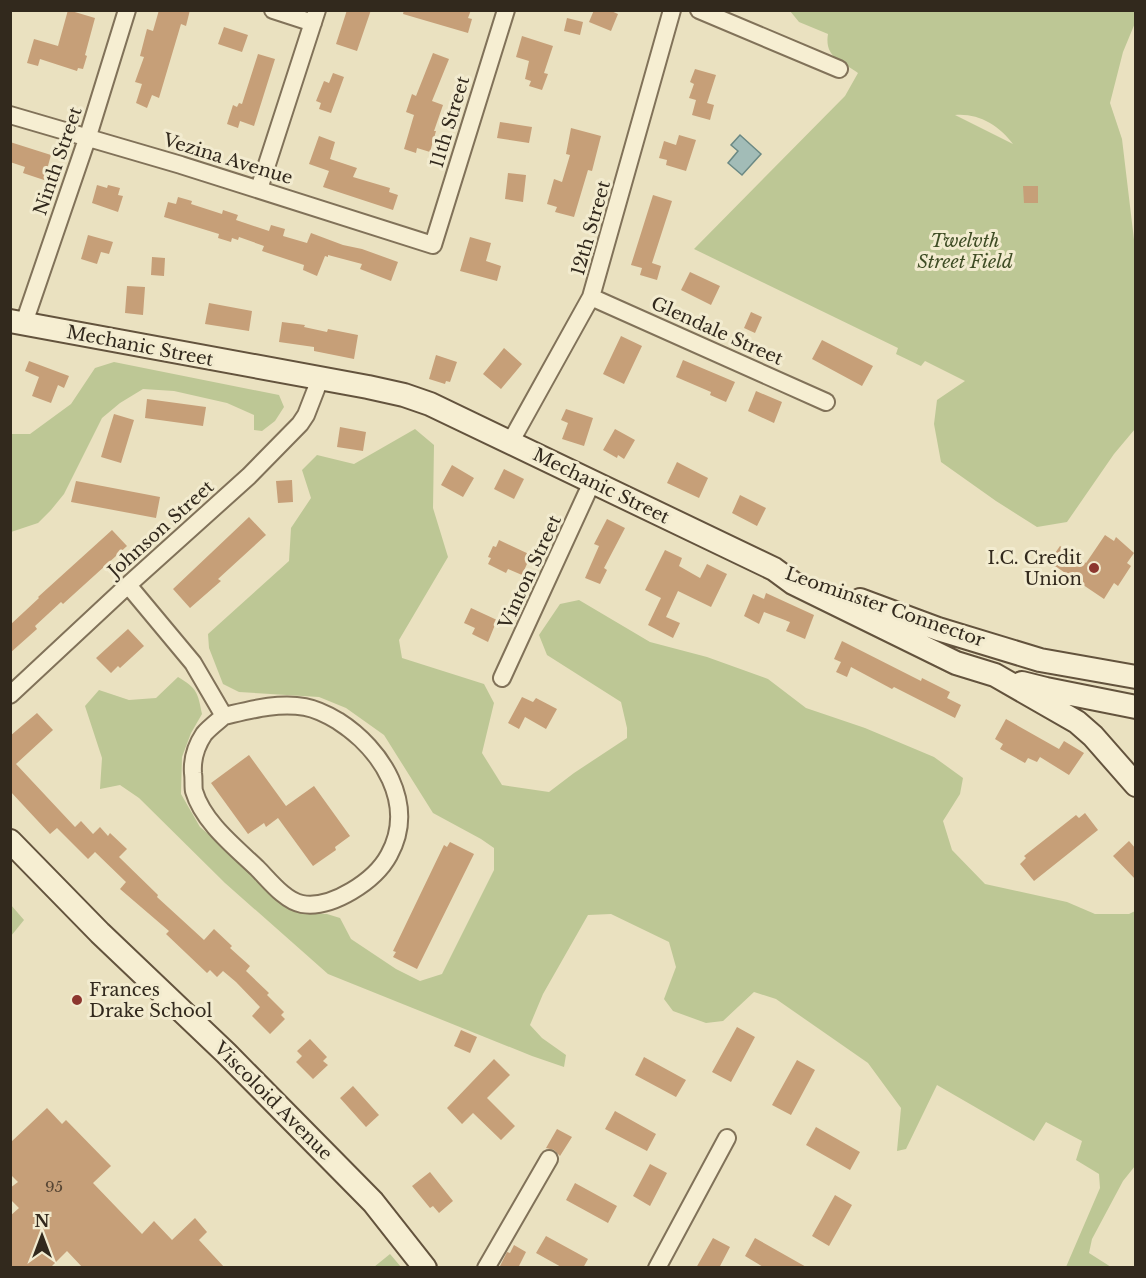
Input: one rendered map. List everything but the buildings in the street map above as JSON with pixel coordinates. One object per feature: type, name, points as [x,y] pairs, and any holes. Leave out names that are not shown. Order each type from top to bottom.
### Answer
[{"type":"main road","name":"Mechanic Street","points":[[17,322],[386,391],[430,404],[774,569],[793,582],[956,663],[995,675],[1077,722],[1101,744],[1136,785]]},
{"type":"main road","name":"Leominster Connector","points":[[774,569],[798,575],[938,629],[1040,660],[1136,677]]},
{"type":"main road","points":[[995,675],[1046,689],[1136,707]]},
{"type":"main road","name":"Viscoloid Avenue","points":[[10,841],[100,933],[226,1053],[365,1194],[425,1268]]},
{"type":"street","name":"Ninth Street","points":[[17,322],[88,136],[127,10]]},
{"type":"street","points":[[259,189],[315,17],[273,10]]},
{"type":"street","name":"11th Street","points":[[433,245],[506,10]]},
{"type":"street","name":"12th Street","points":[[510,441],[591,297],[672,10]]},
{"type":"street","points":[[699,10],[839,69]]},
{"type":"street","name":"Vezina Avenue","points":[[10,115],[88,136],[433,245]]},
{"type":"street","name":"Glendale Street","points":[[591,297],[826,402]]},
{"type":"street","name":"Johnson Street","points":[[10,695],[249,477],[300,424],[306,415],[320,379]]},
{"type":"street","name":"Vinton Street","points":[[502,678],[592,482]]},
{"type":"street","points":[[128,585],[193,663],[224,716]]},
{"type":"street","points":[[283,706],[306,707],[329,716],[354,731],[375,753],[389,774],[397,794],[399,816],[397,839],[388,857],[367,881],[344,896],[319,904],[301,904],[288,897],[227,839],[205,812],[194,791],[193,766],[196,747],[205,733],[224,716],[283,706]]},
{"type":"street","points":[[657,1268],[727,1138]]},
{"type":"street","points":[[486,1268],[549,1159]]},
{"type":"green space","name":"Twelvth Street Field","points":[[790,11],[1135,11],[1135,23],[1123,52],[1110,103],[1122,139],[1135,248],[1135,429],[1114,454],[1067,522],[1037,527],[941,462],[934,424],[937,400],[965,381],[925,361],[921,366],[896,354],[898,348],[694,249],[845,96],[858,73],[832,54],[827,42],[828,34],[799,22]],"holes":[[[955,115],[980,118],[995,126],[1013,144]]]},
{"type":"green space","points":[[114,362],[279,395],[284,407],[275,421],[262,431],[254,430],[254,415],[227,403],[174,391],[143,389],[120,403],[102,418],[64,494],[51,510],[38,523],[11,532],[11,434],[30,434],[71,404],[95,368]]},
{"type":"green space","points":[[415,429],[434,445],[433,508],[448,557],[399,640],[402,658],[484,684],[494,703],[482,753],[502,785],[549,792],[627,738],[621,702],[547,655],[539,635],[560,604],[579,600],[650,642],[707,657],[768,679],[806,708],[865,728],[934,757],[963,778],[960,794],[943,821],[952,850],[985,884],[1067,902],[1095,914],[1129,914],[1135,911],[1135,1166],[1123,1181],[1092,1239],[1089,1253],[1111,1267],[1066,1267],[1100,1188],[1099,1174],[1076,1160],[1082,1141],[1046,1122],[1034,1141],[937,1085],[906,1149],[897,1151],[901,1108],[868,1063],[776,999],[754,992],[723,1021],[706,1023],[673,1011],[664,999],[676,967],[669,942],[611,914],[588,915],[543,994],[530,1025],[542,1038],[566,1055],[564,1067],[328,974],[225,883],[139,798],[120,785],[100,789],[102,758],[85,706],[99,690],[129,700],[156,698],[178,677],[196,692],[202,714],[191,733],[182,757],[181,794],[200,827],[292,905],[305,913],[327,914],[340,918],[351,939],[396,969],[420,981],[442,974],[494,870],[494,848],[433,813],[384,735],[346,708],[319,697],[239,692],[223,684],[209,648],[208,634],[289,561],[291,528],[311,498],[302,470],[317,455],[354,464]]},
{"type":"green space","points":[[11,905],[24,920],[10,936]]},
{"type":"green space","points":[[390,1254],[401,1267],[374,1267]]},
{"type":"water","points":[[740,135],[761,154],[742,175],[728,163],[738,151],[731,145]]},
{"type":"place","name":"I.C. Credit Union","points":[[1094,568]]},
{"type":"place","name":"Frances Drake School","points":[[77,1000]]}]
